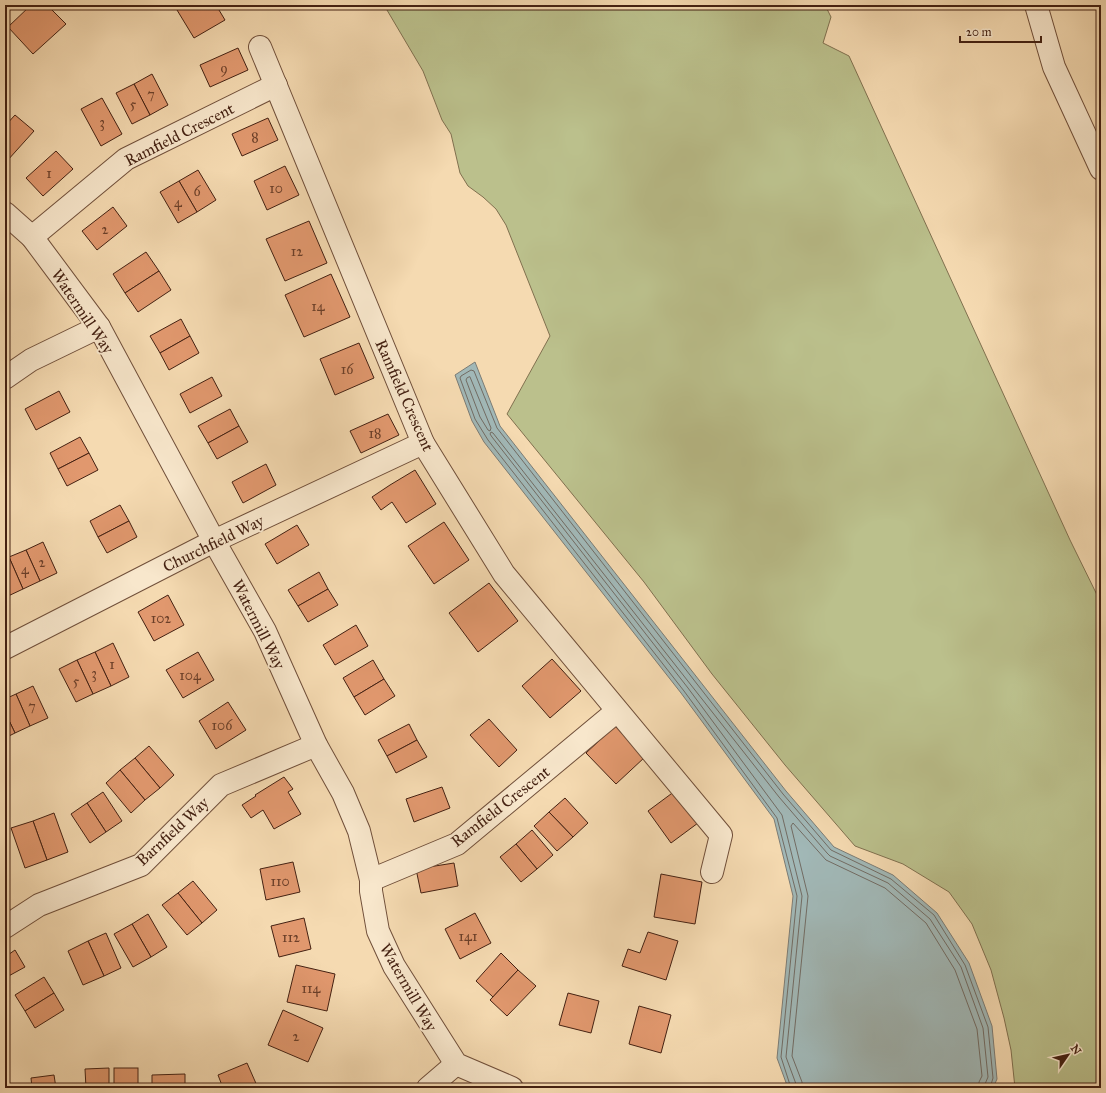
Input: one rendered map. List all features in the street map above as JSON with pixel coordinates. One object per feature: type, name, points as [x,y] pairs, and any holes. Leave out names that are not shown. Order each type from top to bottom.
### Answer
[{"type":"street","points":[[1036,5],[1054,67],[1101,169]]},
{"type":"street","name":"Ramfield Crescent","points":[[260,47],[423,443],[504,574],[721,835],[712,872]]},
{"type":"street","name":"Ramfield Crescent","points":[[32,237],[126,159],[276,85]]},
{"type":"street","name":"Watermill Way","points":[[5,213],[32,237],[99,327],[214,541],[265,631],[316,745],[343,793],[359,831],[371,880],[371,891],[378,931],[394,966],[456,1064]]},
{"type":"street","points":[[5,378],[31,360],[99,327]]},
{"type":"street","name":"Churchfield Way","points":[[5,648],[214,541],[423,443]]},
{"type":"street","name":"Ramfield Crescent","points":[[371,880],[457,844],[617,711]]},
{"type":"street","name":"Barnfield Way","points":[[5,927],[39,905],[141,865],[221,785],[316,745]]},
{"type":"street","points":[[428,1088],[456,1064],[512,1088]]},
{"type":"green space","points":[[384,5],[825,5],[831,17],[823,43],[849,56],[1070,540],[1101,603],[1101,1088],[1015,1088],[1011,1050],[991,970],[972,924],[949,892],[903,864],[855,846],[785,765],[712,674],[644,582],[507,414],[550,336],[506,225],[496,209],[468,186],[460,173],[451,134],[442,120],[423,71]]},
{"type":"water","points":[[475,362],[500,426],[786,791],[834,847],[893,875],[937,913],[969,963],[992,1026],[997,1079],[993,1088],[788,1088],[777,1058],[793,896],[774,819],[681,693],[484,442],[472,421],[455,375]]},
{"type":"building","points":[[31,5],[47,5],[66,24],[33,54],[8,27]]},
{"type":"building","points":[[186,5],[216,5],[225,20],[194,38],[177,10]]},
{"type":"building","points":[[238,48],[248,70],[210,87],[200,65]]},
{"type":"building","points":[[152,74],[168,105],[150,115],[134,84]]},
{"type":"building","points":[[134,84],[150,115],[132,124],[116,93]]},
{"type":"building","points":[[102,98],[122,134],[101,146],[81,109]]},
{"type":"building","points":[[15,115],[34,131],[7,161],[5,159],[5,126]]},
{"type":"building","points":[[268,118],[278,140],[242,156],[232,134]]},
{"type":"building","points":[[56,151],[73,169],[43,196],[26,178]]},
{"type":"building","points":[[285,166],[299,195],[267,210],[254,181]]},
{"type":"building","points":[[198,170],[216,200],[197,212],[179,181]]},
{"type":"building","points":[[179,181],[197,212],[178,223],[160,192]]},
{"type":"building","points":[[113,207],[127,226],[97,250],[82,231]]},
{"type":"building","points":[[309,221],[327,263],[285,281],[266,239]]},
{"type":"building","points":[[146,252],[159,271],[125,293],[113,274]]},
{"type":"building","points":[[159,271],[171,290],[138,312],[125,293]]},
{"type":"building","points":[[331,274],[350,317],[304,337],[285,295]]},
{"type":"building","points":[[181,319],[190,336],[160,353],[150,336]]},
{"type":"building","points":[[190,336],[199,353],[169,370],[160,353]]},
{"type":"building","points":[[359,343],[374,378],[335,395],[320,359]]},
{"type":"building","points":[[212,377],[222,396],[190,413],[180,394]]},
{"type":"building","points":[[59,391],[70,412],[36,430],[25,409]]},
{"type":"building","points":[[230,409],[239,426],[208,443],[198,426]]},
{"type":"building","points":[[388,414],[399,435],[361,453],[350,431]]},
{"type":"building","points":[[239,426],[248,442],[217,459],[208,443]]},
{"type":"building","points":[[80,437],[89,453],[58,469],[50,453]]},
{"type":"building","points":[[89,453],[98,470],[67,486],[58,469]]},
{"type":"building","points":[[266,464],[276,485],[243,503],[232,482]]},
{"type":"building","points":[[415,470],[436,504],[406,523],[392,502],[381,510],[372,497]]},
{"type":"building","points":[[120,505],[129,521],[98,537],[90,521]]},
{"type":"building","points":[[129,521],[137,537],[107,553],[98,537]]},
{"type":"building","points":[[444,522],[469,560],[434,584],[408,546]]},
{"type":"building","points":[[297,525],[309,545],[277,564],[265,544]]},
{"type":"building","points":[[43,542],[57,573],[40,581],[26,550]]},
{"type":"building","points":[[26,550],[40,581],[23,589],[9,557]]},
{"type":"building","points":[[9,557],[23,589],[6,597],[5,559]]},
{"type":"building","points":[[319,572],[328,589],[298,606],[288,590]]},
{"type":"building","points":[[489,583],[518,621],[478,652],[449,613]]},
{"type":"building","points":[[328,589],[338,605],[308,622],[298,606]]},
{"type":"building","points":[[168,595],[184,625],[154,641],[138,612]]},
{"type":"building","points":[[356,625],[368,646],[335,665],[323,645]]},
{"type":"building","points":[[113,643],[129,677],[111,686],[95,652]]},
{"type":"building","points":[[95,652],[111,686],[93,694],[77,660]]},
{"type":"building","points":[[198,652],[214,680],[183,698],[166,670]]},
{"type":"building","points":[[552,659],[581,691],[550,718],[522,686]]},
{"type":"building","points":[[77,660],[93,694],[76,702],[59,669]]},
{"type":"building","points":[[373,660],[384,679],[354,697],[343,678]]},
{"type":"building","points":[[384,679],[395,696],[365,715],[354,697]]},
{"type":"building","points":[[33,686],[48,718],[30,726],[16,694]]},
{"type":"building","points":[[16,694],[30,726],[15,733],[5,712],[5,699]]},
{"type":"building","points":[[228,702],[246,730],[216,749],[199,721]]},
{"type":"building","points":[[5,712],[15,733],[5,738]]},
{"type":"building","points":[[489,719],[517,750],[499,767],[470,735]]},
{"type":"building","points":[[409,724],[417,740],[387,756],[378,740]]},
{"type":"building","points":[[615,726],[645,757],[616,784],[586,753]]},
{"type":"building","points":[[417,740],[427,757],[396,773],[387,756]]},
{"type":"building","points":[[149,746],[174,775],[160,788],[135,758]]},
{"type":"building","points":[[135,758],[160,788],[145,800],[120,770]]},
{"type":"building","points":[[120,770],[145,800],[131,813],[106,783]]},
{"type":"building","points":[[284,777],[293,789],[288,792],[301,814],[274,829],[263,810],[251,818],[242,805]]},
{"type":"building","points":[[442,787],[450,808],[414,822],[406,799]]},
{"type":"building","points":[[675,791],[698,823],[671,843],[648,811]]},
{"type":"building","points":[[103,792],[122,821],[106,832],[87,803]]},
{"type":"building","points":[[565,798],[588,823],[573,837],[549,812]]},
{"type":"building","points":[[87,803],[106,832],[90,843],[71,814]]},
{"type":"building","points":[[549,812],[573,837],[557,851],[534,826]]},
{"type":"building","points":[[54,813],[68,852],[47,860],[33,821]]},
{"type":"building","points":[[33,821],[47,860],[25,868],[11,828]]},
{"type":"building","points":[[532,830],[553,855],[537,869],[516,844]]},
{"type":"building","points":[[516,844],[537,869],[521,882],[500,857]]},
{"type":"building","points":[[293,862],[300,892],[266,900],[260,869]]},
{"type":"building","points":[[454,863],[458,886],[421,893],[416,869]]},
{"type":"building","points":[[661,874],[702,882],[695,924],[654,917]]},
{"type":"building","points":[[193,881],[217,910],[202,923],[178,893]]},
{"type":"building","points":[[178,893],[202,923],[187,935],[162,905]]},
{"type":"building","points":[[475,913],[491,943],[460,959],[445,929]]},
{"type":"building","points":[[148,914],[167,947],[151,957],[132,924]]},
{"type":"building","points":[[304,918],[311,949],[279,957],[271,926]]},
{"type":"building","points":[[132,924],[151,957],[133,967],[114,934]]},
{"type":"building","points":[[648,932],[678,941],[666,980],[622,966],[628,949],[640,953]]},
{"type":"building","points":[[106,933],[121,968],[104,976],[88,941]]},
{"type":"building","points":[[88,941],[104,976],[83,985],[68,951]]},
{"type":"building","points":[[15,950],[25,967],[5,978],[5,957]]},
{"type":"building","points":[[501,953],[518,970],[493,997],[476,981]]},
{"type":"building","points":[[296,965],[335,974],[327,1011],[287,1002]]},
{"type":"building","points":[[518,970],[536,986],[507,1016],[490,1000]]},
{"type":"building","points":[[44,977],[54,993],[25,1011],[15,995]]},
{"type":"building","points":[[54,993],[64,1010],[35,1028],[25,1011]]},
{"type":"building","points":[[568,993],[599,1001],[591,1033],[559,1025]]},
{"type":"building","points":[[639,1006],[671,1015],[661,1053],[629,1044]]},
{"type":"building","points":[[283,1010],[323,1028],[308,1062],[268,1045]]},
{"type":"building","points":[[247,1063],[258,1088],[223,1088],[218,1075]]},
{"type":"building","points":[[109,1068],[109,1088],[86,1088],[85,1069]]},
{"type":"building","points":[[114,1068],[138,1068],[138,1088],[114,1088]]},
{"type":"building","points":[[185,1074],[185,1088],[152,1088],[152,1075]]},
{"type":"building","points":[[54,1075],[56,1088],[32,1088],[31,1078]]}]
